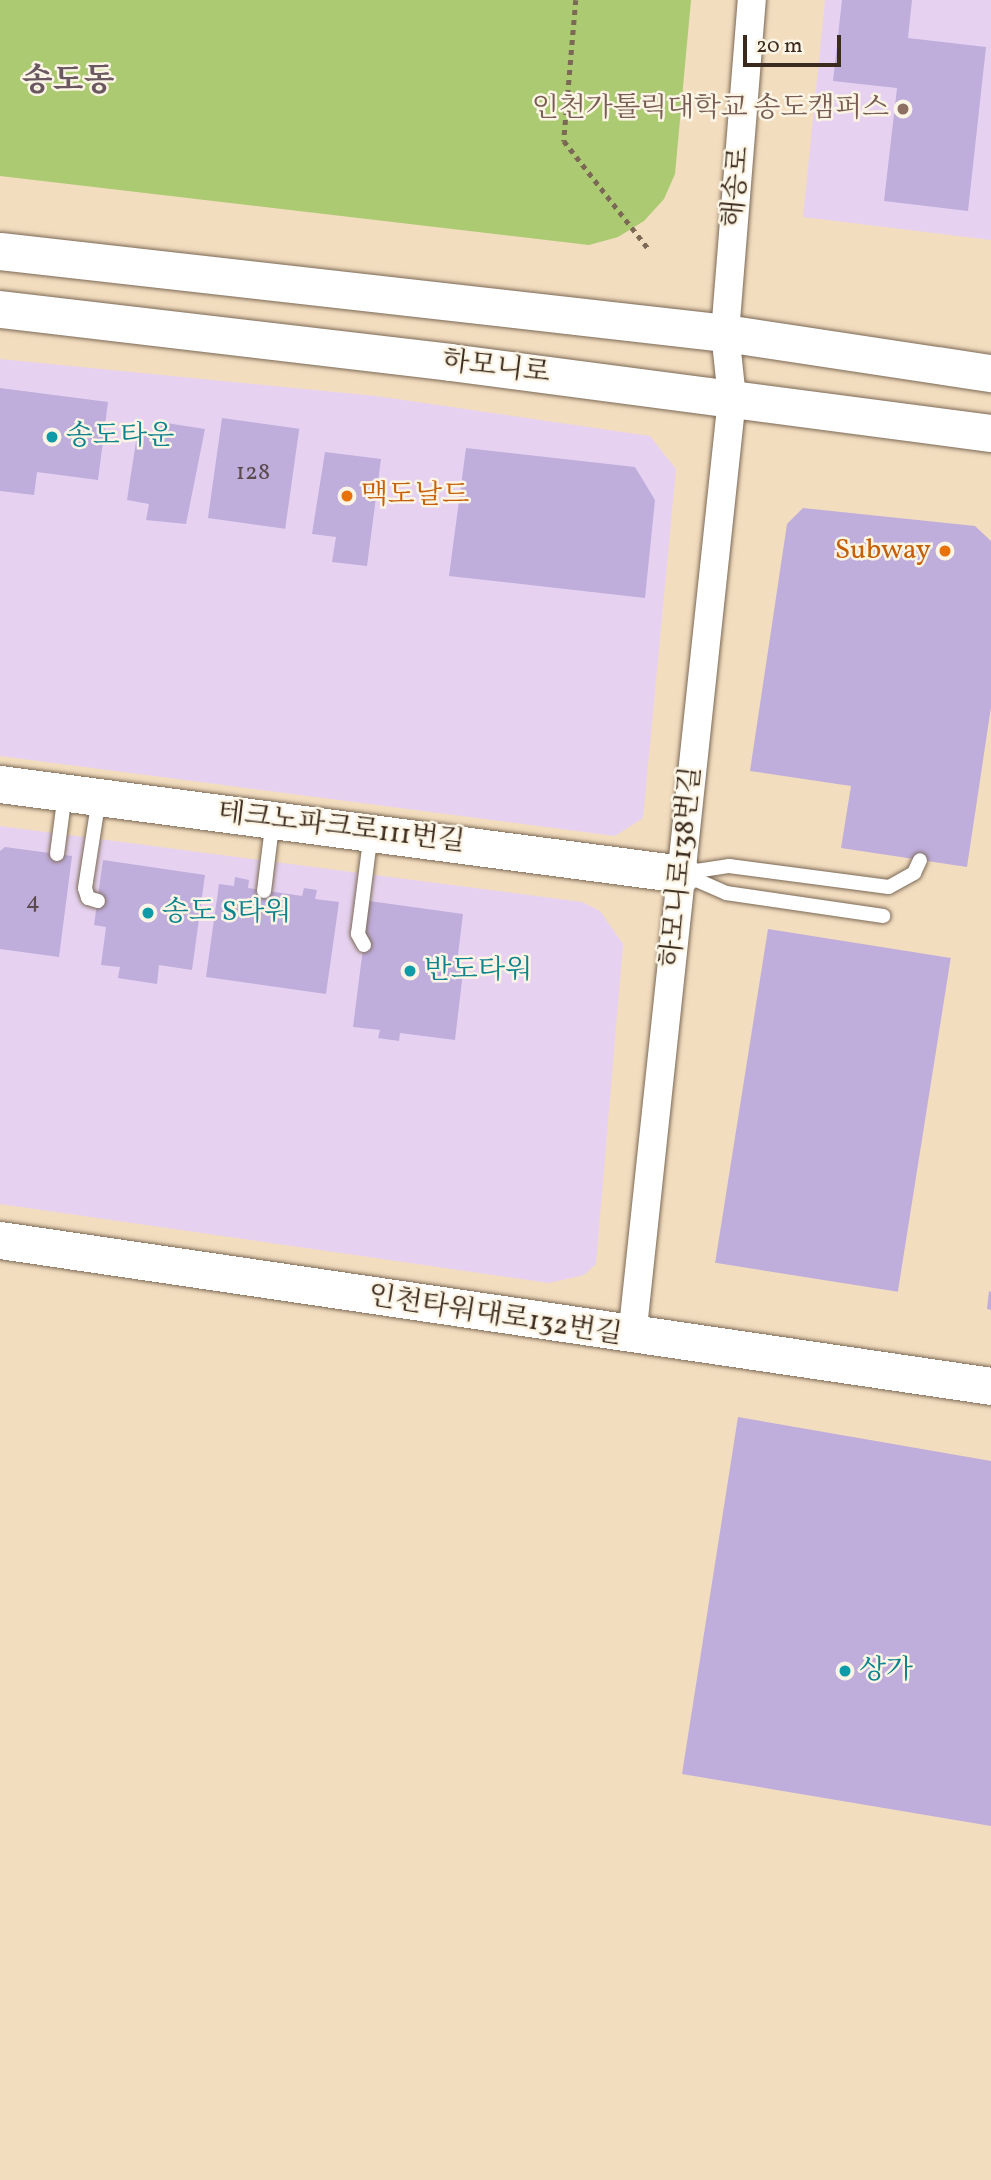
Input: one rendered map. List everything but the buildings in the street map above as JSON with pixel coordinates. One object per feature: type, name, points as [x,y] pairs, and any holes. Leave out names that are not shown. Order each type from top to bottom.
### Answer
[{"type":"street","name":"해송로","points":[[732,398],[725,333],[752,0]]},
{"type":"street","points":[[0,251],[725,333],[991,373]]},
{"type":"street","name":"하모니로","points":[[0,309],[732,398],[991,433]]},
{"type":"street","name":"하모니로138번길","points":[[632,1337],[732,398]]},
{"type":"street","name":"테크노파크로111번길","points":[[0,784],[681,874]]},
{"type":"street","name":"인천타워대로132번길","points":[[0,1240],[632,1337],[991,1387]]},
{"type":"lane","points":[[57,854],[82,795]]},
{"type":"lane","points":[[82,795],[85,888],[88,898],[97,901]]},
{"type":"lane","points":[[264,891],[273,819]]},
{"type":"lane","points":[[364,945],[358,934],[371,832]]},
{"type":"lane","points":[[681,874],[729,866],[888,887],[914,873],[920,860]]},
{"type":"lane","points":[[681,874],[726,893],[883,916]]},
{"type":"path","points":[[576,0],[564,141],[648,248]]},
{"type":"shaded area","name":"인천가톨릭대학교 송도캠퍼스","points":[[825,0],[991,0],[991,240],[803,217]]},
{"type":"shaded area","points":[[0,359],[376,396],[650,436],[676,469],[643,818],[615,836],[0,756]]},
{"type":"shaded area","points":[[0,826],[582,902],[600,911],[623,944],[596,1264],[584,1275],[549,1283],[0,1204]]},
{"type":"green space","points":[[0,0],[691,0],[675,174],[664,199],[644,221],[618,237],[589,245],[0,176]]},
{"type":"place","name":"인천가톨릭대학교 송도캠퍼스","points":[[903,109]]},
{"type":"place","name":"송도타운","points":[[52,437]]},
{"type":"place","name":"맥도날드","points":[[347,496]]},
{"type":"place","name":"Subway","points":[[945,551]]},
{"type":"place","name":"송도 S타워","points":[[148,913]]},
{"type":"place","name":"반도타워","points":[[410,971]]},
{"type":"place","name":"상가","points":[[845,1671]]},
{"type":"district","name":"송도동","points":[[68,82]]}]
